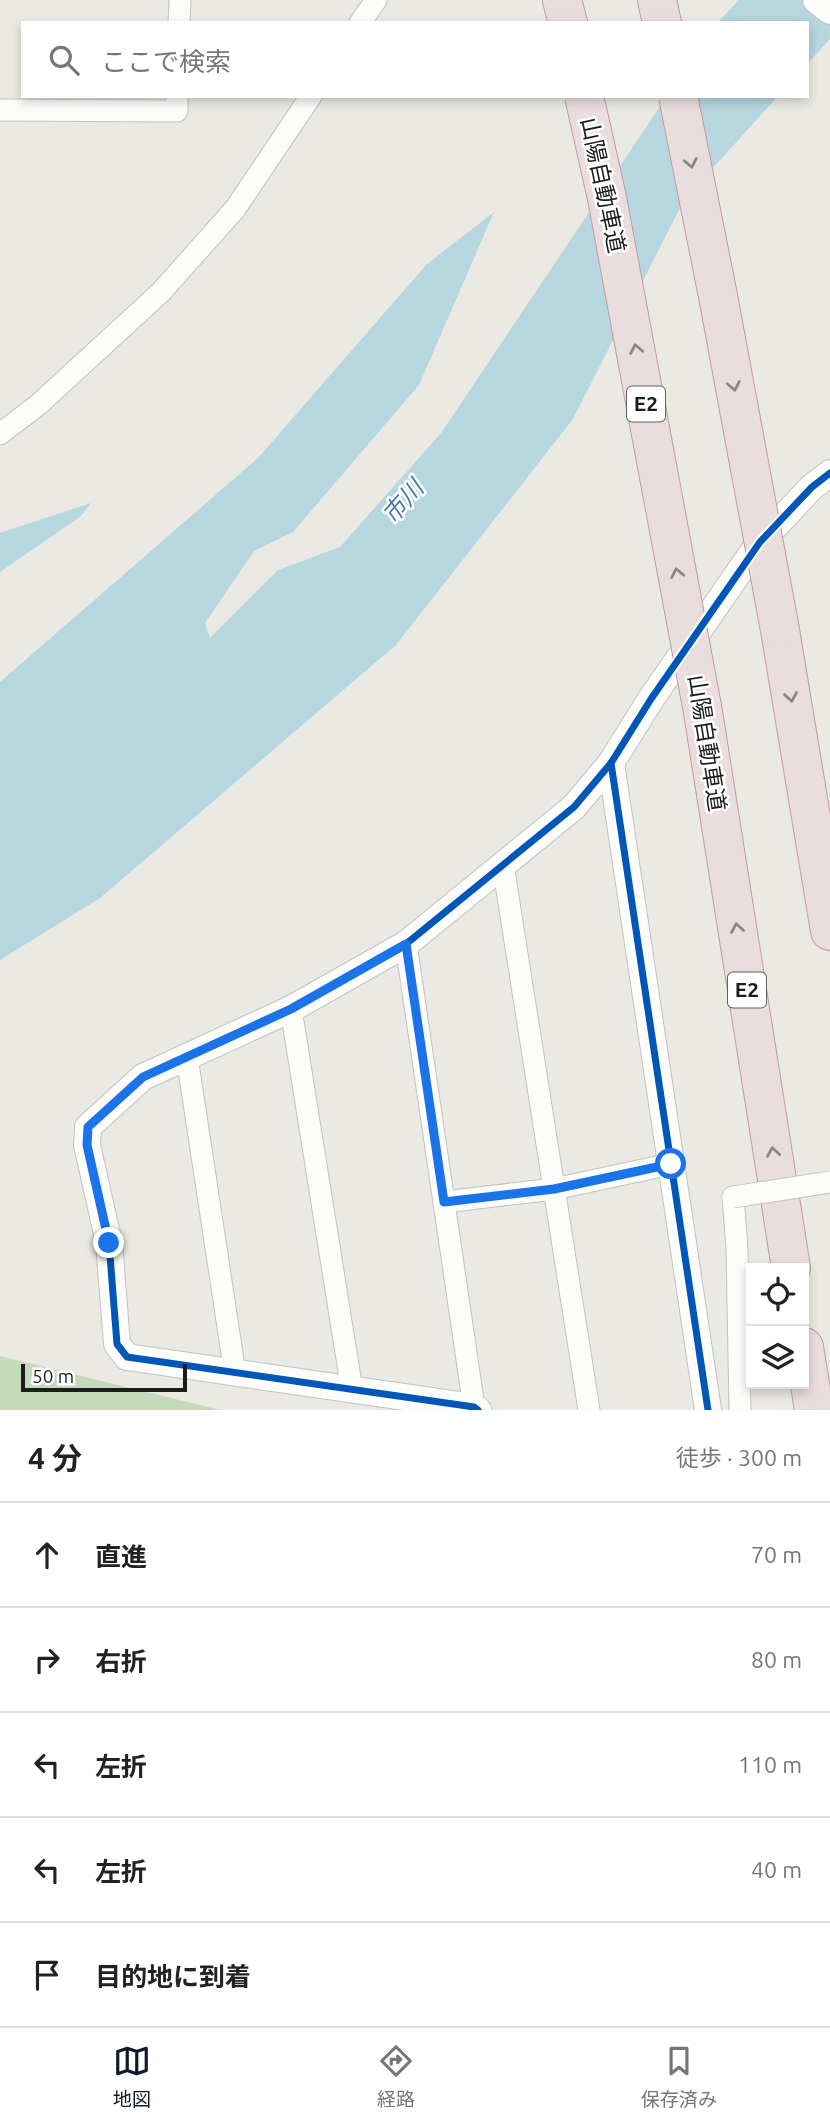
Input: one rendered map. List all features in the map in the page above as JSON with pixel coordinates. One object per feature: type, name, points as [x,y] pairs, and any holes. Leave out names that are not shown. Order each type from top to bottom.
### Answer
[{"type":"highway","points":[[562,0],[567,21]]},
{"type":"highway","points":[[657,0],[662,21]]},
{"type":"highway","name":"山陽自動車道","points":[[584,98],[610,212],[703,712],[790,1263]]},
{"type":"highway","points":[[678,98],[780,630],[830,931]]},
{"type":"highway","points":[[809,1378],[814,1410]]},
{"type":"street","points":[[179,21],[180,0]]},
{"type":"street","points":[[361,21],[376,0]]},
{"type":"street","points":[[816,0],[830,11]]},
{"type":"street","points":[[0,110],[177,111],[177,98]]},
{"type":"street","points":[[0,434],[38,405],[161,292],[235,209],[310,98]]},
{"type":"street","points":[[406,944],[476,1409],[127,1357],[117,1344],[109,1243],[87,1145],[88,1127],[143,1077],[291,1009],[406,944],[574,807],[611,763],[651,699],[760,542],[812,488],[830,474]]},
{"type":"street","points":[[611,763],[708,1410]]},
{"type":"street","points":[[503,865],[589,1410]]},
{"type":"street","points":[[291,1009],[352,1390]]},
{"type":"street","points":[[187,1057],[234,1373]]},
{"type":"street","points":[[444,1202],[554,1189],[671,1164]]},
{"type":"street","points":[[740,1410],[737,1248],[733,1197],[830,1182]]},
{"type":"green space","points":[[0,1356],[220,1410],[0,1410]]},
{"type":"water","points":[[739,0],[830,0],[830,39],[809,62],[809,21],[719,21]]},
{"type":"water","name":"市川","points":[[666,98],[776,98],[684,200],[573,419],[396,645],[100,898],[0,960],[0,682],[258,458],[427,264],[494,212],[419,385],[293,532],[254,551],[205,623],[210,638],[278,570],[340,547],[441,433]]},
{"type":"water","points":[[91,503],[81,516],[0,572],[0,533]]},
{"type":"cycle path","points":[[478,1410],[474,1407],[127,1357],[117,1344],[109,1243],[87,1145],[88,1127],[143,1077],[291,1009],[406,944],[574,807],[611,763],[651,699],[760,542],[812,487],[830,473]]},
{"type":"cycle path","points":[[611,763],[708,1410]]},
{"type":"route","points":[[109,1243],[87,1145],[88,1127],[143,1077],[291,1009],[406,944],[444,1202],[554,1189],[671,1164]]}]
